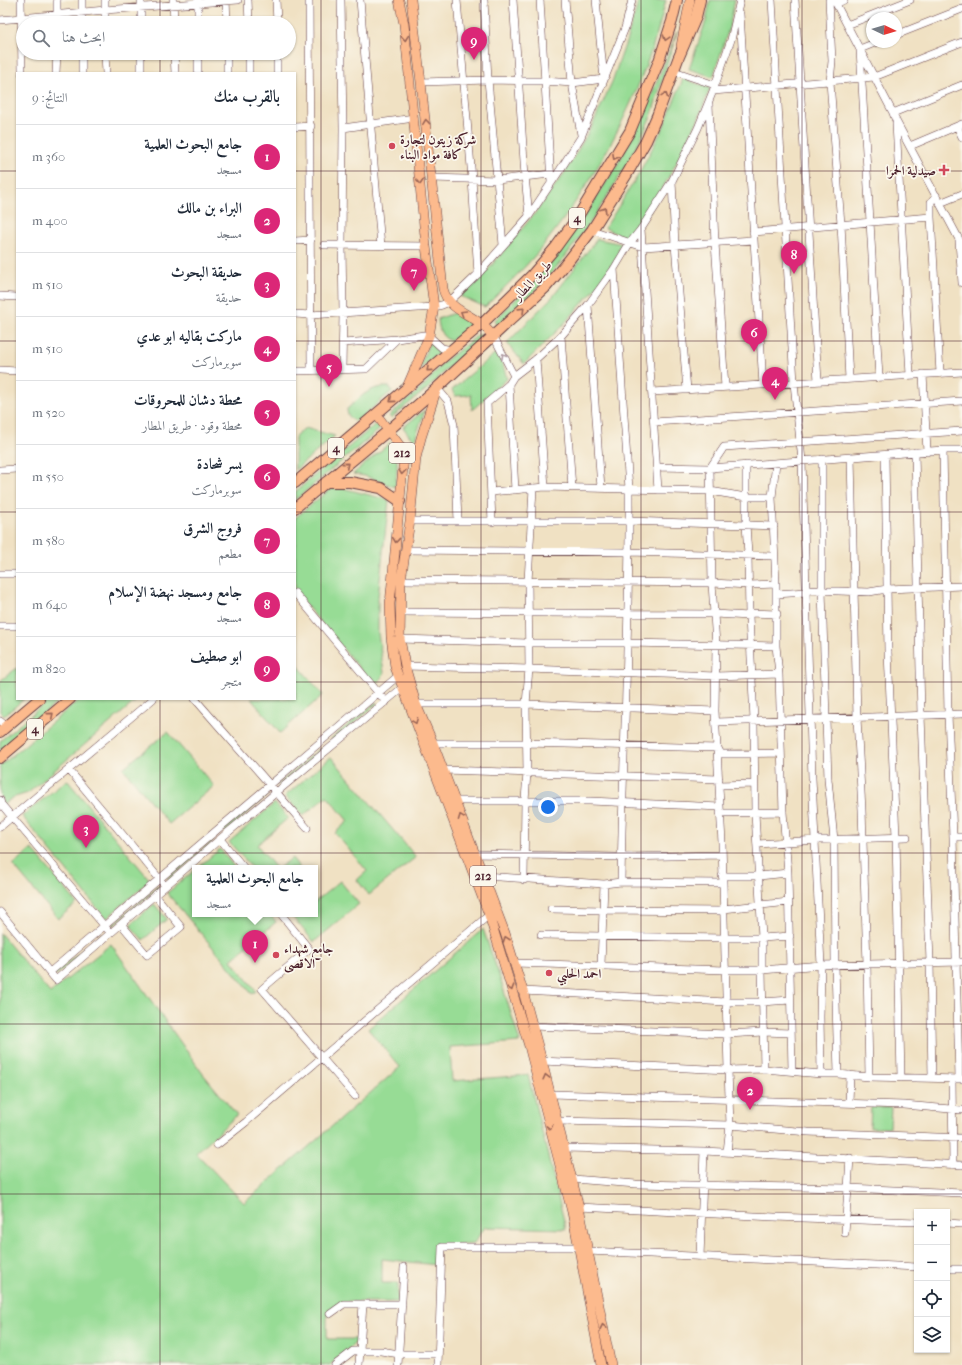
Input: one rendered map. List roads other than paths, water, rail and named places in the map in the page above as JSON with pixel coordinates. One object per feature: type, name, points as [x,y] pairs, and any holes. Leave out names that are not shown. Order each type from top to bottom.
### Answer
[{"type":"highway","name":"طريق المطار","points":[[296,482],[482,324],[532,275],[556,248],[577,218],[630,131],[659,61],[677,0]]},
{"type":"highway","name":"4","points":[[678,59],[696,17],[700,0]]},
{"type":"highway","name":"طريق المطار","points":[[296,507],[437,388],[494,337],[546,287],[592,230],[627,174],[646,141],[658,116],[678,59]]},
{"type":"highway","points":[[326,482],[350,482],[381,488],[400,501]]},
{"type":"highway","name":"4","points":[[2,726],[38,700]]},
{"type":"highway","name":"4","points":[[0,758],[69,700]]},
{"type":"main road","points":[[399,0],[404,24],[426,246],[434,307],[429,336],[407,387]]},
{"type":"main road","points":[[410,0],[432,178],[443,289],[449,302],[482,324],[494,337]]},
{"type":"main road","name":"طريق المطار","points":[[678,59],[690,0]]},
{"type":"main road","name":"212","points":[[437,388],[416,458],[410,521],[401,580],[400,639],[405,666],[416,704],[444,770],[515,964],[523,991],[573,1179],[611,1365]]},
{"type":"main road","name":"212","points":[[376,414],[400,446],[404,457],[396,543],[391,576],[390,637],[395,667],[489,915],[529,1046],[572,1212],[601,1365]]},
{"type":"main road","points":[[404,457],[416,458]]},
{"type":"street","points":[[21,0],[21,16]]},
{"type":"street","points":[[57,0],[57,15]]},
{"type":"street","points":[[82,0],[82,13]]},
{"type":"street","points":[[105,0],[105,16]]},
{"type":"street","points":[[141,0],[141,16]]},
{"type":"street","points":[[45,16],[141,8],[173,3],[238,0]]},
{"type":"street","points":[[248,0],[249,16]]},
{"type":"street","points":[[276,0],[277,16]]},
{"type":"street","points":[[309,0],[311,370]]},
{"type":"street","points":[[341,0],[343,128],[342,245],[344,313],[342,369]]},
{"type":"street","points":[[360,0],[381,246]]},
{"type":"street","points":[[457,0],[472,180],[478,274]]},
{"type":"street","points":[[484,0],[488,80],[503,245]]},
{"type":"street","points":[[513,0],[524,176],[529,216]]},
{"type":"street","points":[[540,0],[551,178]]},
{"type":"street","points":[[565,0],[572,84],[581,137]]},
{"type":"street","points":[[596,0],[604,79]]},
{"type":"street","points":[[628,0],[629,14]]},
{"type":"street","points":[[296,314],[344,313],[434,307],[449,302],[478,274],[529,216],[551,178],[581,137],[625,28],[632,0]]},
{"type":"street","points":[[772,0],[794,383],[802,461],[821,965],[821,1074]]},
{"type":"street","points":[[796,0],[818,381]]},
{"type":"street","points":[[828,0],[832,61],[830,82],[841,224],[850,379]]},
{"type":"street","points":[[844,0],[835,2],[960,242],[962,283]]},
{"type":"street","points":[[847,25],[910,0]]},
{"type":"street","points":[[226,1],[227,16]]},
{"type":"street","points":[[198,2],[198,16]]},
{"type":"street","points":[[173,3],[174,16]]},
{"type":"street","points":[[492,522],[487,403],[509,384],[514,376],[536,359],[561,336],[588,305],[614,269],[629,244],[641,229],[672,181],[698,128],[714,88],[731,40],[740,3]]},
{"type":"street","points":[[740,3],[763,385]]},
{"type":"street","points":[[902,33],[962,9]]},
{"type":"street","points":[[0,20],[16,18]]},
{"type":"street","points":[[674,71],[714,88],[744,88],[830,82],[874,77],[962,42]]},
{"type":"street","points":[[860,49],[866,47]]},
{"type":"street","points":[[860,49],[879,377]]},
{"type":"street","points":[[22,60],[22,72]]},
{"type":"street","points":[[56,60],[56,72]]},
{"type":"street","points":[[82,60],[82,72]]},
{"type":"street","points":[[106,60],[106,72]]},
{"type":"street","points":[[141,60],[141,72]]},
{"type":"street","points":[[174,60],[175,72]]},
{"type":"street","points":[[198,60],[198,72]]},
{"type":"street","points":[[227,60],[227,72]]},
{"type":"street","points":[[248,72],[249,60]]},
{"type":"street","points":[[277,60],[277,72]]},
{"type":"street","points":[[421,82],[488,80],[545,81],[572,84],[604,79]]},
{"type":"street","points":[[893,113],[962,85]]},
{"type":"street","points":[[708,102],[715,243],[725,387]]},
{"type":"street","points":[[343,128],[414,118]]},
{"type":"street","points":[[896,121],[910,375]]},
{"type":"street","points":[[910,146],[960,125],[962,137]]},
{"type":"street","points":[[296,127],[310,126]]},
{"type":"street","points":[[432,178],[497,180],[524,176],[551,178]]},
{"type":"street","points":[[672,181],[687,390]]},
{"type":"street","points":[[940,203],[962,194]]},
{"type":"street","points":[[936,195],[931,202],[930,216],[940,373]]},
{"type":"street","points":[[753,232],[901,220],[930,216]]},
{"type":"street","points":[[641,229],[658,490]]},
{"type":"street","points":[[592,230],[629,244],[643,247],[754,240]]},
{"type":"street","points":[[296,241],[311,240]]},
{"type":"street","points":[[324,245],[426,246]]},
{"type":"street","points":[[614,269],[629,489],[628,613],[621,882]]},
{"type":"street","points":[[0,296],[16,297]]},
{"type":"street","points":[[588,305],[601,488]]},
{"type":"street","points":[[343,343],[397,339],[424,335],[429,336],[442,348],[451,350]]},
{"type":"street","points":[[561,336],[572,488]]},
{"type":"street","points":[[494,337],[514,376]]},
{"type":"street","points":[[296,371],[366,369],[397,339]]},
{"type":"street","points":[[536,359],[545,487]]},
{"type":"street","points":[[0,370],[16,371]]},
{"type":"street","points":[[652,392],[962,372]]},
{"type":"street","points":[[922,374],[927,452]]},
{"type":"street","points":[[509,384],[515,490]]},
{"type":"street","points":[[437,388],[448,401],[454,425],[458,521]]},
{"type":"street","points":[[654,422],[962,401]]},
{"type":"street","points":[[727,1152],[730,1126],[718,748],[715,710],[716,645],[712,583],[710,468],[724,447],[962,431]]},
{"type":"street","points":[[943,450],[948,714],[959,962],[958,1079],[953,1109],[953,1165]]},
{"type":"street","points":[[657,467],[710,468],[915,452],[962,450]]},
{"type":"street","points":[[915,452],[932,1078]]},
{"type":"street","points":[[885,455],[888,652],[896,837],[901,1078]]},
{"type":"street","points":[[851,457],[857,718],[863,839],[869,1077]]},
{"type":"street","points":[[822,460],[822,590],[828,779],[834,840],[838,1074]]},
{"type":"street","points":[[776,463],[772,497],[777,614],[776,646],[779,674],[783,812],[788,873],[792,1071]]},
{"type":"street","points":[[746,465],[746,525],[754,721],[754,784],[762,938],[764,1069]]},
{"type":"street","points":[[0,470],[16,469]]},
{"type":"street","points":[[491,492],[545,487],[710,491],[746,497],[772,497]]},
{"type":"street","points":[[524,880],[525,800],[527,773],[526,704],[529,669],[528,582],[533,488]]},
{"type":"street","points":[[410,521],[629,521],[774,526]]},
{"type":"street","points":[[406,550],[629,552],[712,555],[748,554],[774,556]]},
{"type":"street","points":[[0,574],[16,574]]},
{"type":"street","points":[[401,580],[712,583],[749,585],[776,584]]},
{"type":"street","points":[[776,594],[806,592],[808,590],[869,592],[918,587],[962,586]]},
{"type":"street","points":[[296,594],[386,702]]},
{"type":"street","points":[[400,612],[628,613],[749,616],[751,613],[777,614]]},
{"type":"street","points":[[0,626],[16,626]]},
{"type":"street","points":[[400,639],[528,643],[776,646]]},
{"type":"street","points":[[405,666],[716,676],[779,674]]},
{"type":"street","points":[[50,972],[398,676]]},
{"type":"street","points":[[0,912],[56,980],[220,839],[402,688]]},
{"type":"street","points":[[0,827],[152,700]]},
{"type":"street","points":[[196,700],[307,828]]},
{"type":"street","points":[[416,704],[526,704],[715,710]]},
{"type":"street","points":[[716,722],[962,714]]},
{"type":"street","points":[[433,743],[527,743],[718,748]]},
{"type":"street","points":[[718,748],[721,754],[754,752],[781,753]]},
{"type":"street","points":[[69,770],[166,886]]},
{"type":"street","points":[[444,770],[754,784]]},
{"type":"street","points":[[0,800],[1,804],[13,816],[110,933]]},
{"type":"street","points":[[455,801],[525,800],[624,803],[755,813],[783,812]]},
{"type":"street","points":[[758,844],[816,840],[907,837]]},
{"type":"street","points":[[953,837],[962,837]]},
{"type":"street","points":[[220,839],[242,865]]},
{"type":"street","points":[[475,854],[621,857],[721,855]]},
{"type":"street","points":[[483,876],[524,880],[604,884],[621,882],[722,880],[788,873]]},
{"type":"street","points":[[601,965],[604,884]]},
{"type":"street","points":[[122,924],[147,955],[181,927],[156,895]]},
{"type":"street","points":[[551,909],[723,910],[789,902]]},
{"type":"street","points":[[217,1145],[322,1058],[489,915]]},
{"type":"street","points":[[283,917],[309,949],[262,990],[355,1096]]},
{"type":"street","points":[[541,935],[724,938],[790,936]]},
{"type":"street","points":[[515,964],[762,970],[821,965],[959,962]]},
{"type":"street","points":[[523,991],[726,1002],[790,1000]]},
{"type":"street","points":[[532,1026],[727,1034],[763,1032],[791,1033]]},
{"type":"street","points":[[542,1061],[728,1070],[764,1069],[869,1077],[958,1079]]},
{"type":"street","points":[[849,1104],[850,1075]]},
{"type":"street","points":[[551,1094],[728,1099],[904,1106],[962,1110]]},
{"type":"street","points":[[558,1121],[730,1126],[808,1132],[962,1138]]},
{"type":"street","points":[[564,1148],[704,1151],[962,1165]]},
{"type":"street","points":[[700,1257],[704,1151]]},
{"type":"street","points":[[845,1233],[850,1158]]},
{"type":"street","points":[[573,1179],[636,1184],[848,1188],[962,1193]]},
{"type":"street","points":[[579,1207],[702,1214],[914,1222]]},
{"type":"street","points":[[950,1223],[962,1224]]},
{"type":"street","points":[[438,1365],[442,1247],[578,1247]]},
{"type":"street","points":[[588,1251],[914,1267]]},
{"type":"street","points":[[398,1365],[404,1267]]},
{"type":"street","points":[[950,1269],[962,1269]]},
{"type":"street","points":[[330,1314],[344,1304],[402,1304]]},
{"type":"street","points":[[359,1365],[363,1304]]},
{"type":"street","points":[[335,1365],[353,1351],[359,1350],[399,1354],[438,1354]]},
{"type":"place","name":"ابو صطيف","points":[[474,60]]},
{"type":"place","name":"شركة زيتون لتجارة كافة مواد البناء","points":[[392,146]]},
{"type":"place","name":"صيدلية الحمرا","points":[[944,170]]},
{"type":"place","name":"جامع ومسجد نهضة الإسلام","points":[[794,274]]},
{"type":"place","name":"فروج الشرق","points":[[414,291]]},
{"type":"place","name":"يسر شحادة","points":[[754,352]]},
{"type":"place","name":"محطة دشان للمحروقات","points":[[329,387]]},
{"type":"place","name":"ماركت بقاليه ابو عدي","points":[[775,400]]},
{"type":"place","name":"حديقة البحوث","points":[[86,848]]},
{"type":"place","name":"جامع شهداء الاقصى","points":[[276,955]]},
{"type":"place","name":"جامع البحوث العلمية","points":[[255,963]]},
{"type":"place","name":"احمد الحلبي","points":[[549,973]]},
{"type":"place","name":"البراء بن مالك","points":[[750,1110]]}]
